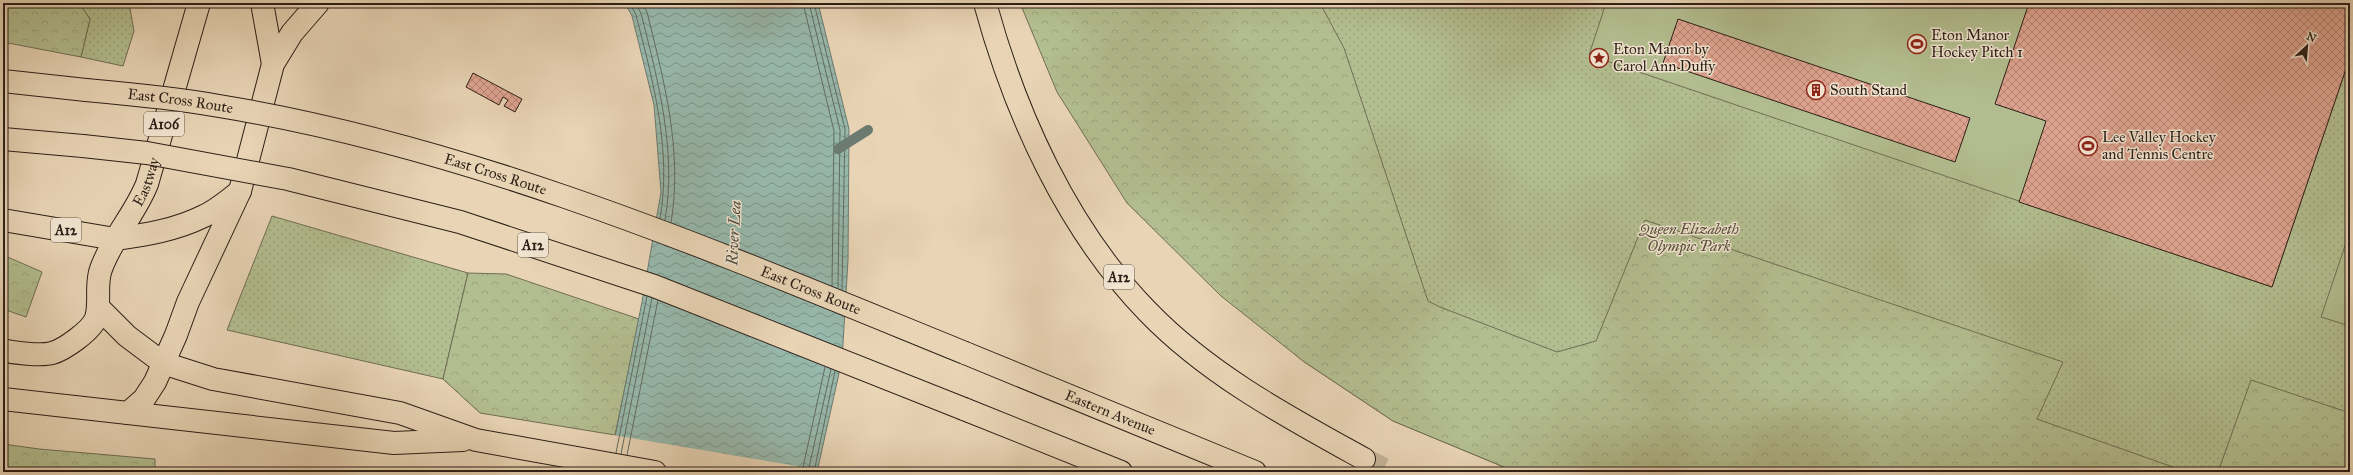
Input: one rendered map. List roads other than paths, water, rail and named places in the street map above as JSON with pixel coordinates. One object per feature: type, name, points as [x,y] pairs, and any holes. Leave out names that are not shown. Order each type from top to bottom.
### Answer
[{"type":"main road","name":"Eastway","points":[[3,350],[10,352],[51,353],[79,337],[92,326],[99,308],[100,270],[114,239],[139,204],[147,184],[199,3]]},
{"type":"main road","points":[[262,3],[273,64]]},
{"type":"main road","points":[[128,414],[144,399],[163,364],[176,336],[188,302],[240,191],[273,64],[292,33],[318,3]]},
{"type":"main road","name":"A12","points":[[985,3],[1023,115],[1048,168],[1076,218],[1111,267],[1148,311],[1189,349],[1235,384],[1288,417],[1364,460]]},
{"type":"main road","name":"East Cross Route","points":[[3,81],[221,106],[338,131],[441,157],[646,225],[965,353]]},
{"type":"main road","name":"A12","points":[[3,139],[147,153],[288,179],[460,222],[654,286],[1121,472]]},
{"type":"main road","points":[[114,239],[154,234],[183,225],[205,216],[240,191]]},
{"type":"main road","name":"A12","points":[[3,220],[114,239]]},
{"type":"main road","points":[[99,308],[127,336],[163,364],[213,379],[400,413],[476,440],[655,472]]},
{"type":"main road","name":"Eastern Avenue","points":[[965,353],[1255,472]]},
{"type":"main road","points":[[3,399],[128,414],[394,442],[476,440]]},
{"type":"water","name":"River Lea","points":[[625,3],[818,3],[849,129],[848,260],[842,360],[817,472],[608,472],[642,302],[661,192],[654,105],[632,16]]},
{"type":"waterway","points":[[838,149],[868,130]]},
{"type":"tunnel","points":[[1364,459],[1391,472]]},
{"type":"place","name":"Eton Manor Hockey Pitch 1","points":[[1917,44]]},
{"type":"place","name":"Eton Manor by Carol Ann Duffy","points":[[1599,58]]},
{"type":"place","name":"South Stand","points":[[1816,90]]},
{"type":"place","name":"Lee Valley Hockey and Tennis Centre","points":[[2088,146]]},
{"type":"park label","name":"Queen Elizabeth Olympic Park","points":[[1689,238]]}]
